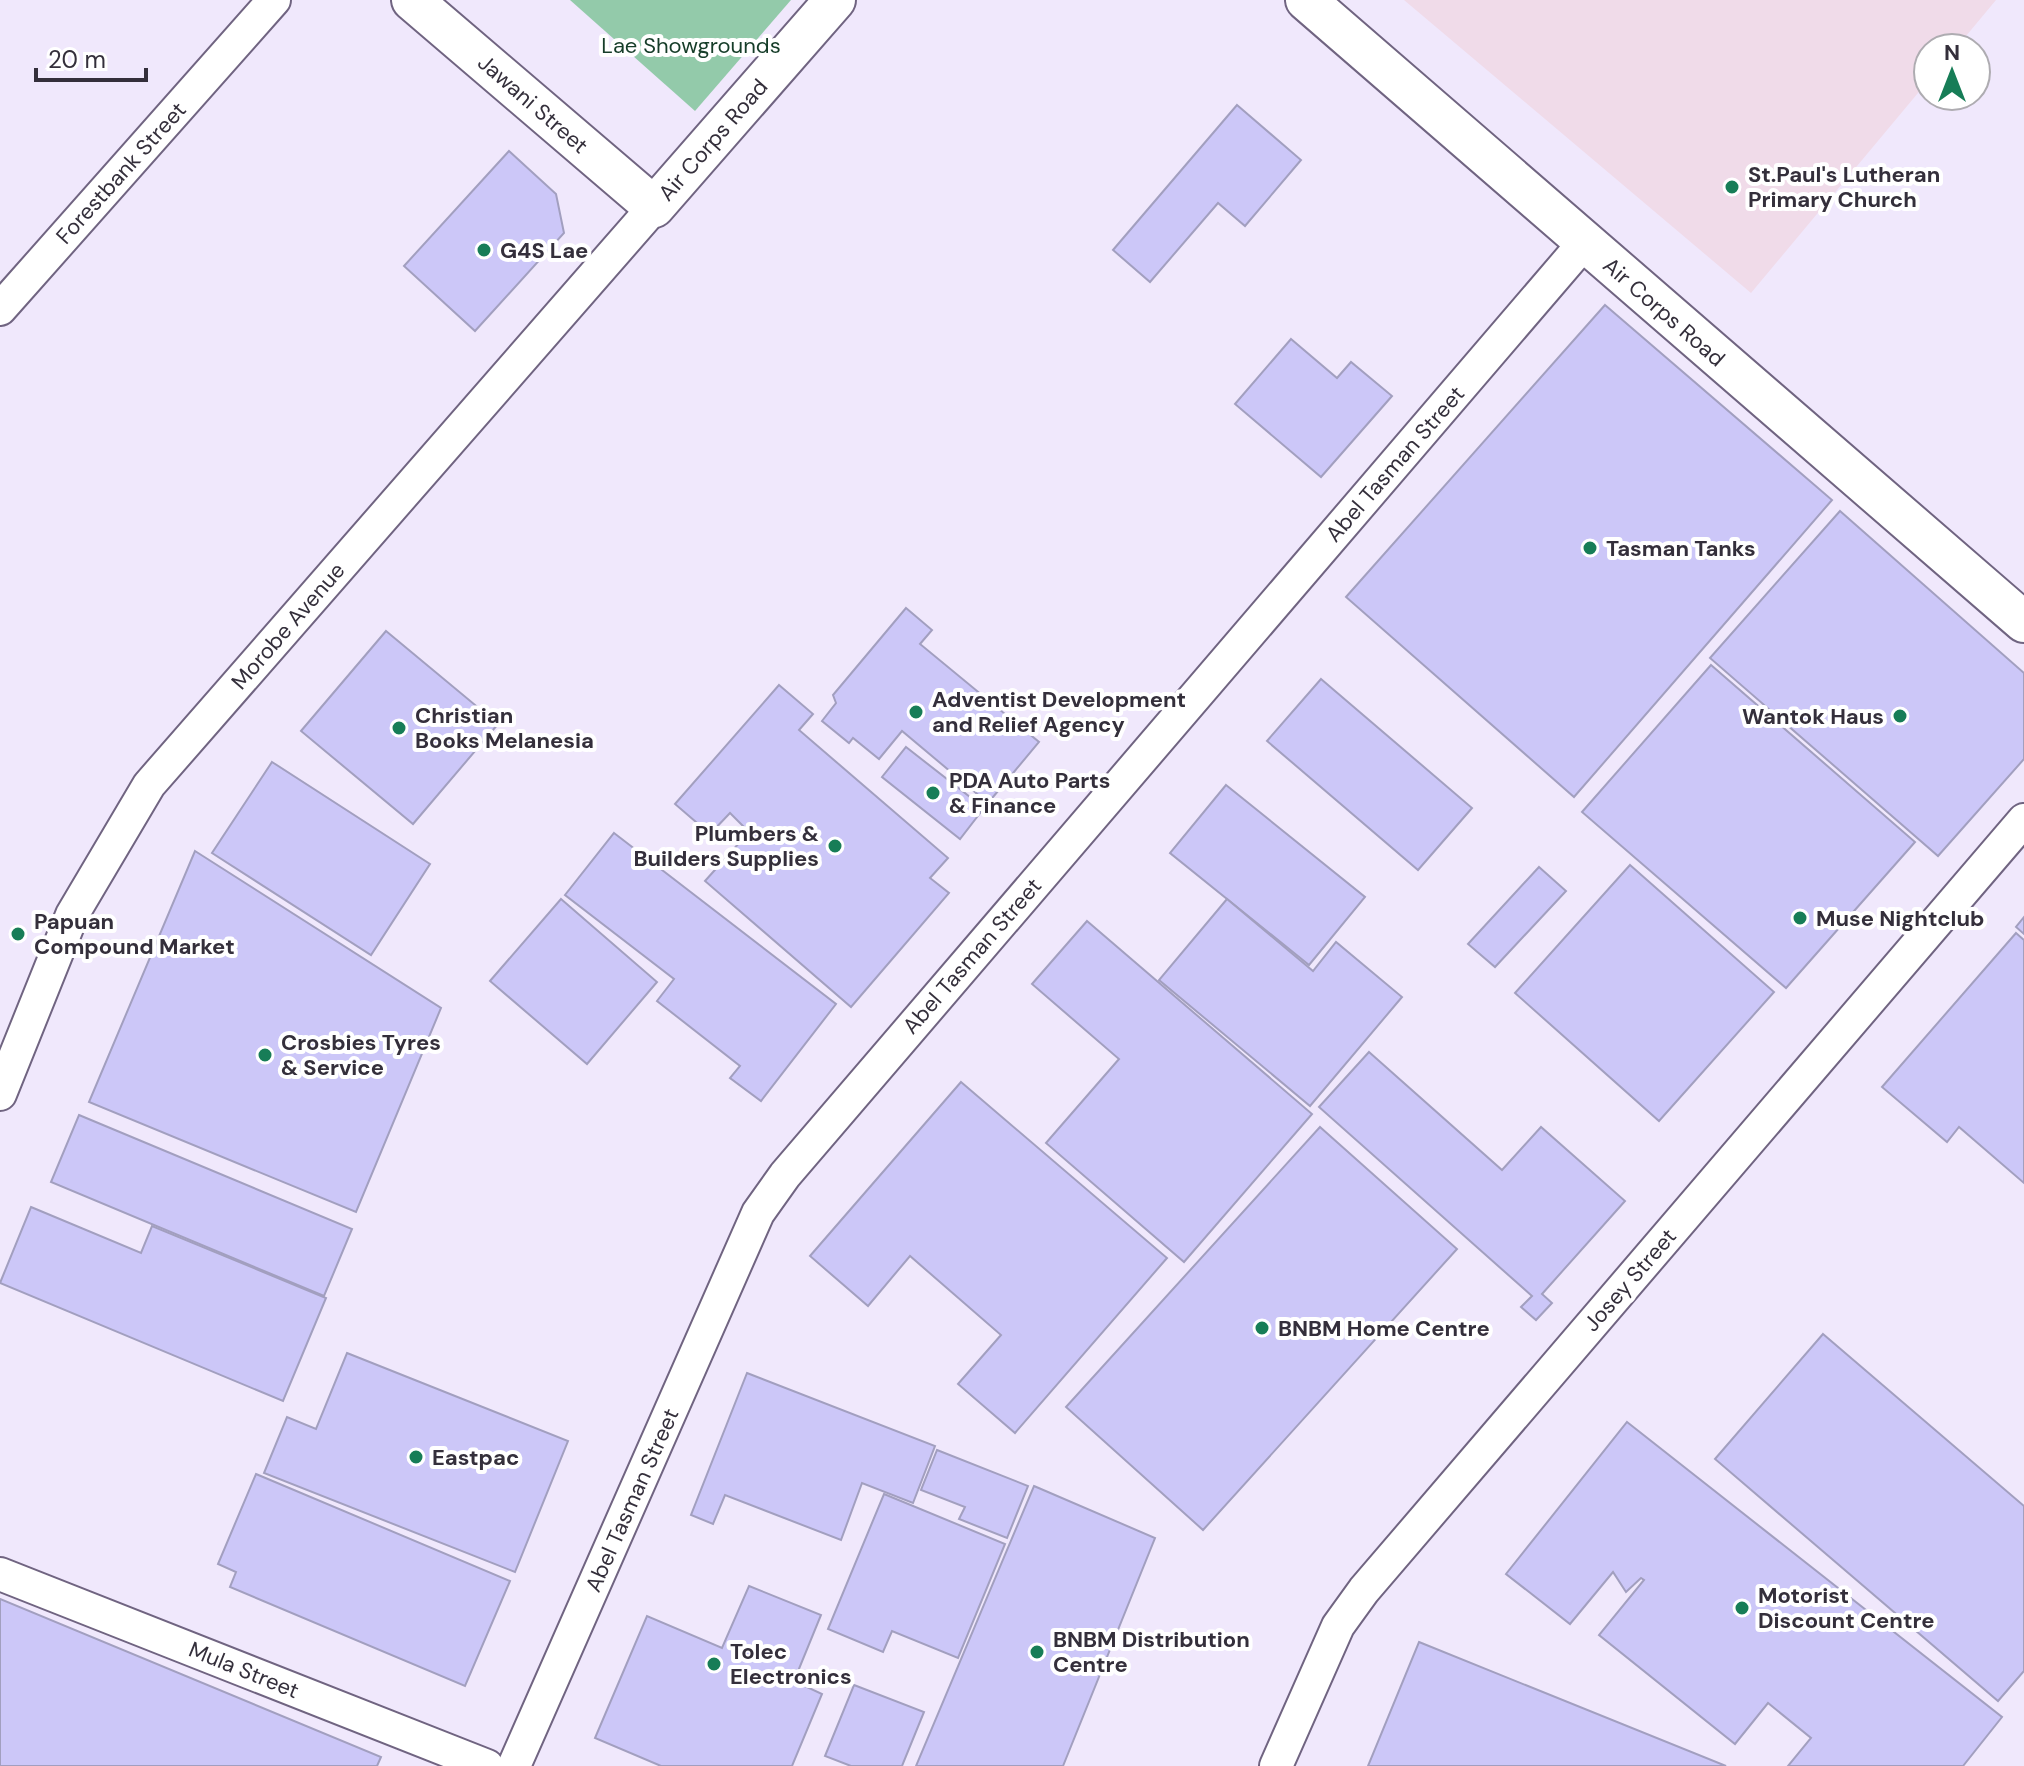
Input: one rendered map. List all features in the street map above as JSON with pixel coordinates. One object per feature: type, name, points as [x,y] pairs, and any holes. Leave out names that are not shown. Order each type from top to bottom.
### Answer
[{"type":"street","name":"Forestbank Street","points":[[0,309],[274,0]]},
{"type":"street","name":"Jawani Street","points":[[412,0],[654,207]]},
{"type":"street","name":"Air Corps Road","points":[[654,207],[835,0]]},
{"type":"street","name":"Air Corps Road","points":[[1306,0],[2024,622]]},
{"type":"street","name":"Morobe Avenue","points":[[0,1094],[72,915],[149,785],[654,207]]},
{"type":"street","name":"Abel Tasman Street","points":[[514,1766],[758,1213],[785,1175],[1584,243]]},
{"type":"street","name":"Josey Street","points":[[1276,1766],[1338,1626],[1364,1590],[2024,820]]},
{"type":"street","name":"Mula Street","points":[[0,1574],[487,1766]]},
{"type":"shaded area","name":"St.Paul's Lutheran Primary Church","points":[[1404,0],[1996,0],[1969,32],[1912,32],[1912,100],[1751,293]]},
{"type":"green space","name":"Lae Showgrounds","points":[[570,0],[791,0],[695,111]]},
{"type":"building","points":[[1237,105],[1301,160],[1245,226],[1218,203],[1150,282],[1113,250]]},
{"type":"building","name":"G4S Lae","points":[[509,151],[556,194],[564,233],[475,331],[404,266]]},
{"type":"building","name":"Tasman Tanks","points":[[1605,305],[1832,500],[1574,797],[1346,597]]},
{"type":"building","points":[[1291,339],[1337,378],[1351,362],[1392,396],[1321,477],[1235,404]]},
{"type":"building","name":"Wantok Haus","points":[[1840,511],[2024,673],[2024,759],[1938,856],[1710,658]]},
{"type":"building","name":"Adventist Development and Relief Agency","points":[[906,608],[932,630],[920,644],[1039,742],[988,803],[902,731],[879,759],[853,738],[849,743],[822,721],[836,703],[833,695]]},
{"type":"building","name":"Christian Books Melanesia","points":[[386,631],[498,724],[413,824],[301,731]]},
{"type":"building","points":[[1711,665],[1915,842],[1786,988],[1582,812]]},
{"type":"building","points":[[1321,679],[1472,808],[1418,870],[1267,741]]},
{"type":"building","name":"Plumbers & Builders Supplies","points":[[779,685],[813,714],[799,730],[948,858],[930,878],[949,893],[851,1007],[705,881],[749,832],[730,813],[710,834],[675,804]]},
{"type":"building","name":"PDA Auto Parts & Finance","points":[[906,747],[984,808],[960,839],[882,777]]},
{"type":"building","points":[[272,762],[430,864],[371,955],[212,853]]},
{"type":"building","points":[[1226,785],[1365,897],[1309,965],[1170,853]]},
{"type":"building","points":[[614,833],[836,1004],[761,1101],[730,1078],[740,1066],[657,1001],[674,979],[565,895]]},
{"type":"building","name":"Crosbies Tyres & Service","points":[[195,851],[441,1008],[356,1212],[89,1102]]},
{"type":"building","points":[[1630,865],[1774,992],[1659,1121],[1515,993]]},
{"type":"building","points":[[1539,867],[1566,891],[1495,967],[1468,944]]},
{"type":"building","points":[[561,899],[657,982],[587,1064],[490,981]]},
{"type":"building","points":[[1227,899],[1313,971],[1336,942],[1402,997],[1310,1106],[1159,980]]},
{"type":"building","points":[[2024,917],[2024,934],[2016,927]]},
{"type":"building","points":[[1087,921],[1312,1114],[1184,1262],[1046,1143],[1119,1059],[1032,984]]},
{"type":"building","points":[[2016,933],[2024,940],[2024,1183],[1959,1127],[1947,1142],[1882,1087]]},
{"type":"building","points":[[1369,1052],[1502,1170],[1541,1127],[1625,1201],[1542,1294],[1552,1303],[1536,1320],[1521,1307],[1532,1296],[1319,1107]]},
{"type":"building","points":[[961,1082],[1167,1258],[1015,1433],[958,1384],[1001,1335],[910,1256],[868,1306],[810,1256]]},
{"type":"building","points":[[79,1115],[352,1229],[324,1296],[51,1182]]},
{"type":"building","name":"BNBM Home Centre","points":[[1320,1127],[1457,1249],[1203,1530],[1066,1407]]},
{"type":"building","points":[[31,1207],[141,1253],[152,1226],[326,1298],[283,1401],[0,1283]]},
{"type":"building","points":[[1823,1334],[2024,1506],[2024,1671],[1998,1701],[1715,1459]]},
{"type":"building","name":"Eastpac","points":[[347,1353],[568,1441],[515,1572],[264,1473],[287,1417],[316,1429]]},
{"type":"building","points":[[747,1373],[935,1446],[913,1503],[862,1483],[841,1540],[725,1495],[713,1524],[691,1515]]},
{"type":"building","name":"Motorist Discount Centre","points":[[1627,1422],[2002,1717],[1963,1766],[1788,1766],[1811,1738],[1768,1703],[1735,1744],[1599,1635],[1644,1580],[1641,1578],[1626,1592],[1613,1572],[1570,1624],[1506,1574]]},
{"type":"building","points":[[937,1450],[1028,1486],[1007,1538],[959,1519],[965,1507],[921,1490]]},
{"type":"building","points":[[256,1474],[510,1581],[465,1686],[230,1587],[236,1572],[218,1564]]},
{"type":"building","name":"BNBM Distribution Centre","points":[[1034,1486],[1155,1538],[1063,1766],[916,1766]]},
{"type":"building","points":[[884,1494],[1005,1544],[958,1658],[892,1631],[883,1652],[828,1629]]},
{"type":"building","name":"Tolec Electronics","points":[[749,1586],[821,1615],[794,1681],[822,1694],[792,1766],[661,1766],[595,1738],[647,1616],[722,1648]]},
{"type":"building","points":[[0,1599],[381,1757],[377,1766],[0,1766]]},
{"type":"building","points":[[1419,1642],[1726,1766],[1368,1766]]},
{"type":"building","points":[[854,1685],[924,1712],[902,1766],[851,1766],[825,1756]]},
{"type":"place","name":"St.Paul's Lutheran Primary Church","points":[[1732,187]]},
{"type":"place","name":"G4S Lae","points":[[484,250]]},
{"type":"place","name":"Tasman Tanks","points":[[1590,548]]},
{"type":"place","name":"Adventist Development and Relief Agency","points":[[916,712]]},
{"type":"place","name":"Wantok Haus","points":[[1900,716]]},
{"type":"place","name":"Christian Books Melanesia","points":[[399,728]]},
{"type":"place","name":"PDA Auto Parts & Finance","points":[[933,793]]},
{"type":"place","name":"Plumbers & Builders Supplies","points":[[835,846]]},
{"type":"place","name":"Muse Nightclub","points":[[1800,918]]},
{"type":"place","name":"Papuan Compound Market","points":[[18,934]]},
{"type":"place","name":"Crosbies Tyres & Service","points":[[265,1055]]},
{"type":"place","name":"BNBM Home Centre","points":[[1262,1328]]},
{"type":"place","name":"Eastpac","points":[[416,1457]]},
{"type":"place","name":"Motorist Discount Centre","points":[[1742,1608]]},
{"type":"place","name":"BNBM Distribution Centre","points":[[1037,1652]]},
{"type":"place","name":"Tolec Electronics","points":[[714,1664]]}]
